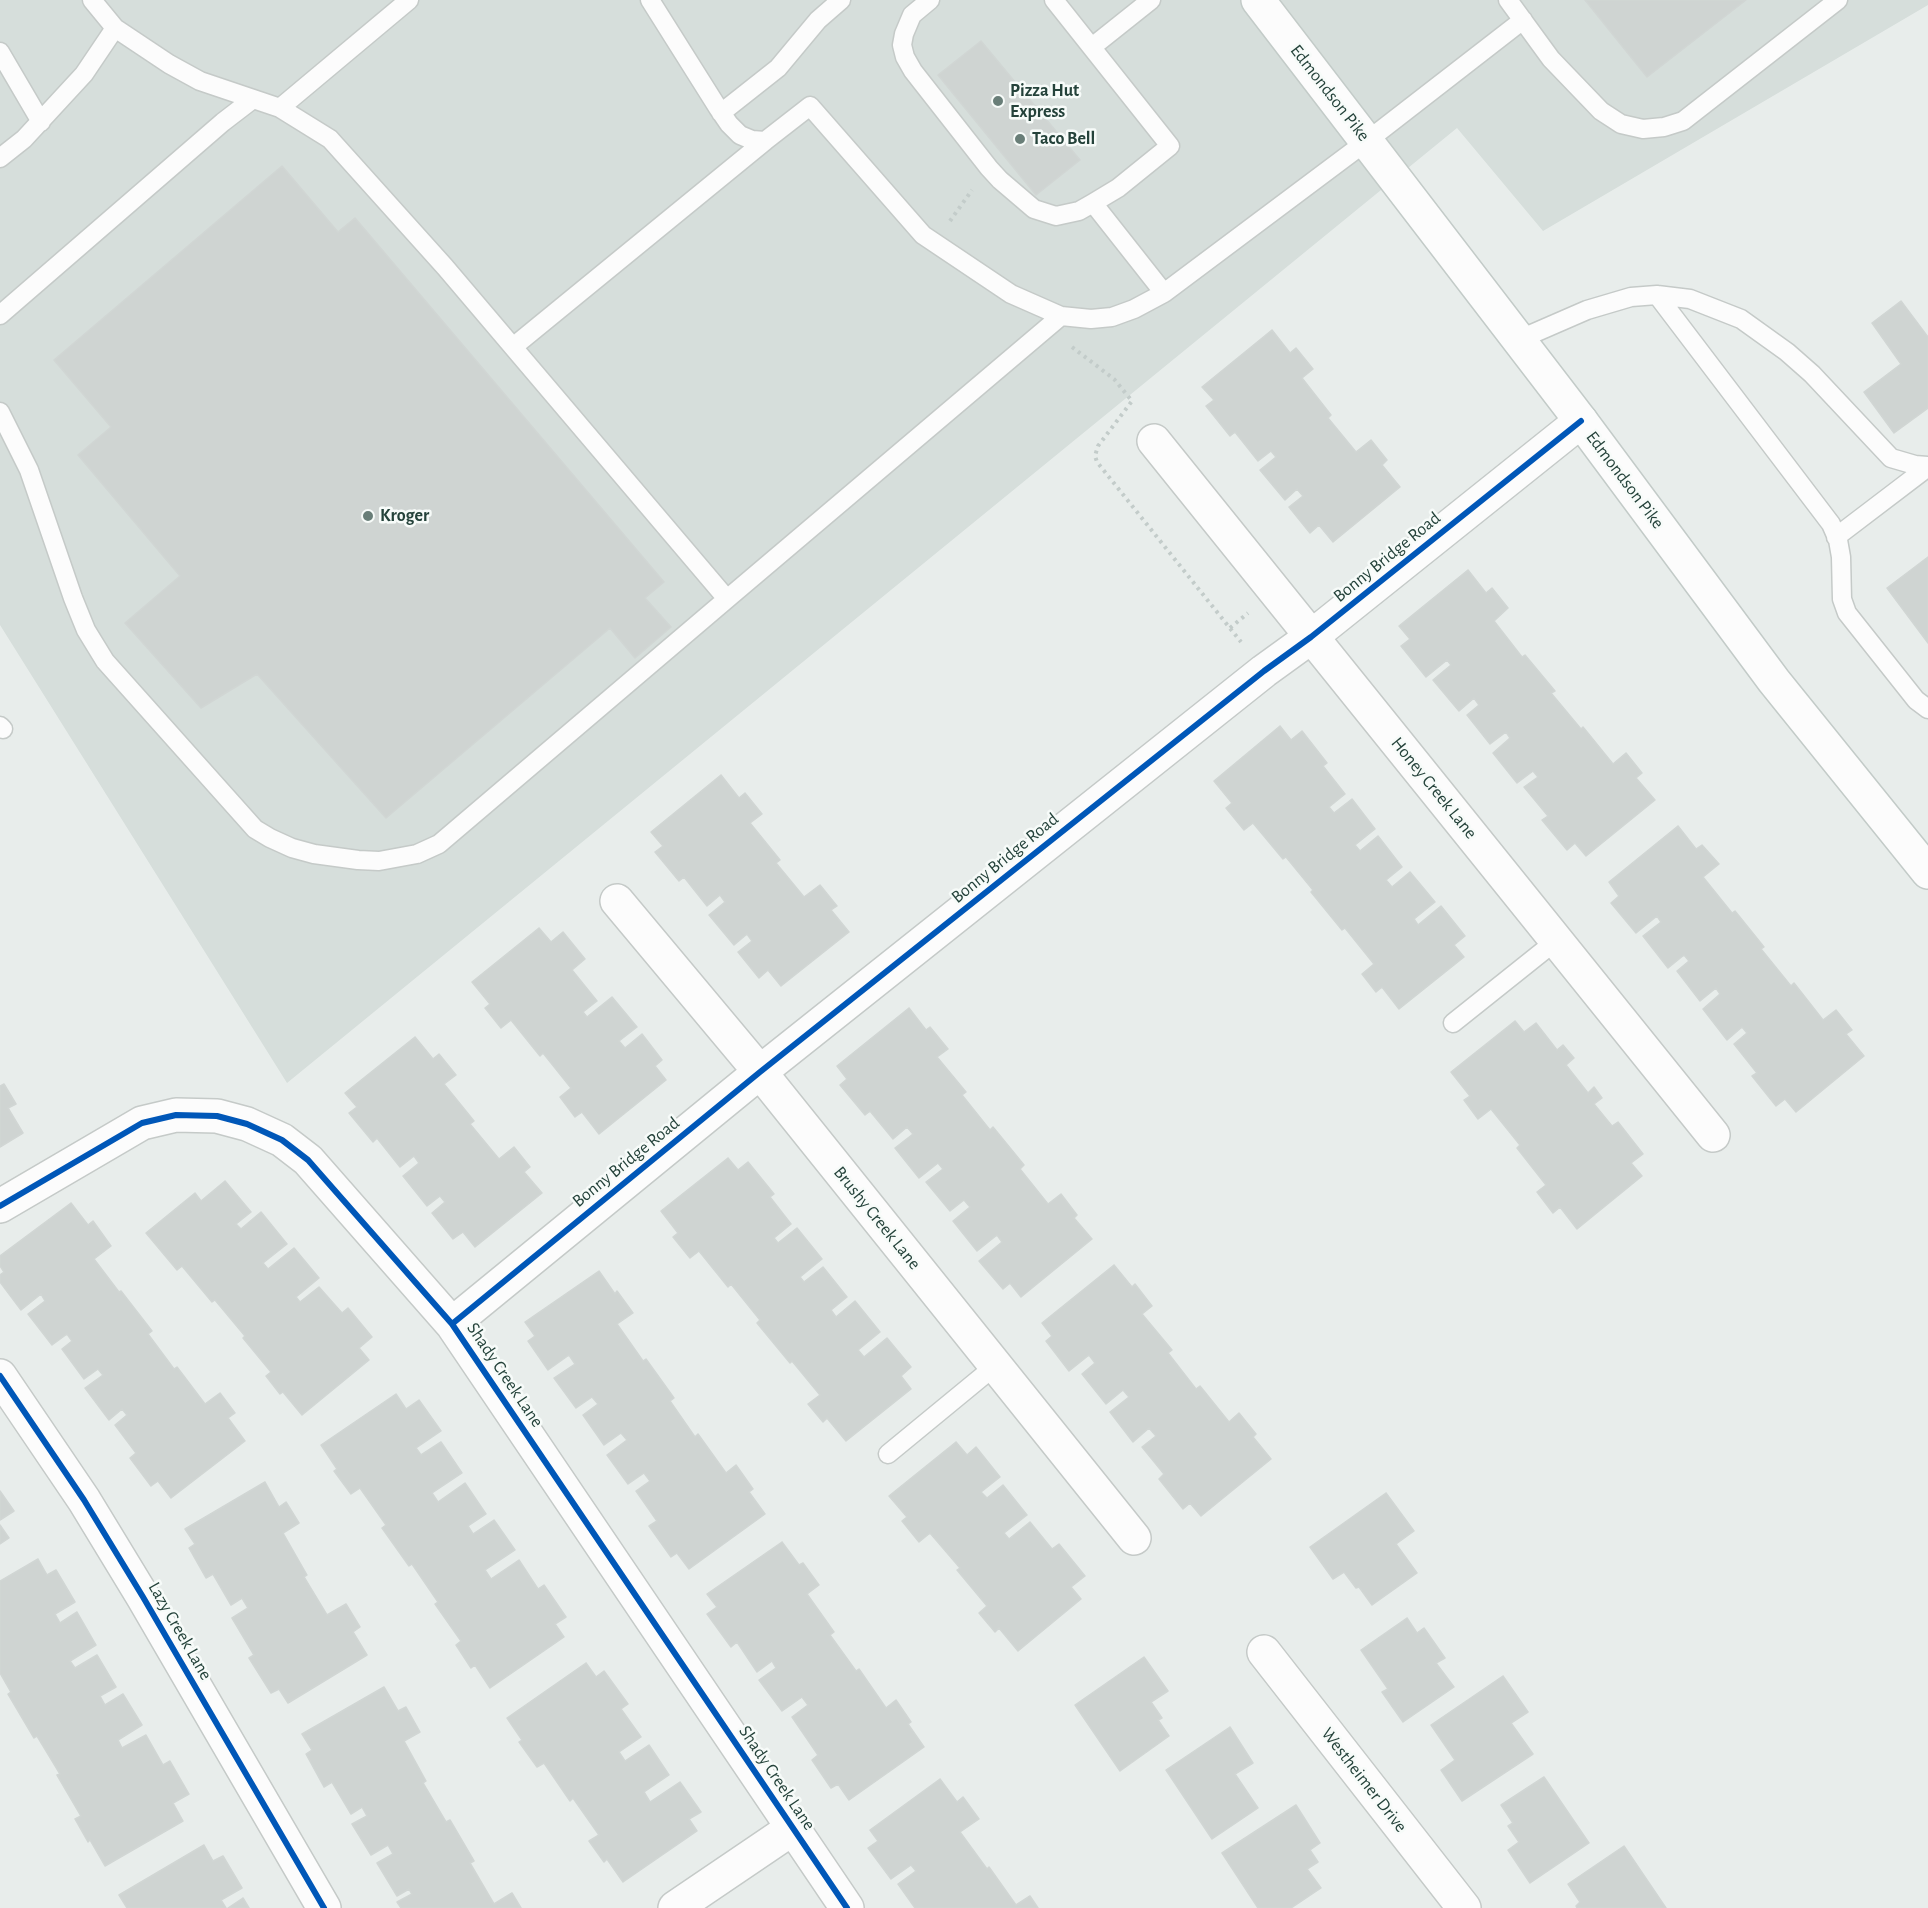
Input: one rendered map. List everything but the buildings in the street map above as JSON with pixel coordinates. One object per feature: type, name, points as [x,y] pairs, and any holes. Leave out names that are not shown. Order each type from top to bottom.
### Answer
[{"type":"street","name":"Edmondson Pike","points":[[1258,0],[1581,421],[1774,681],[1928,872]]},
{"type":"street","name":"Bonny Bridge Road","points":[[452,1324],[760,1072],[1581,421]]},
{"type":"street","name":"Honey Creek Lane","points":[[1154,441],[1713,1135]]},
{"type":"street","name":"Brushy Creek Lane","points":[[617,901],[760,1072],[1134,1538]]},
{"type":"street","name":"Shady Creek Lane","points":[[0,1206],[142,1123],[176,1115],[206,1115],[231,1119],[264,1130],[282,1140],[308,1160],[452,1324],[847,1908]]},
{"type":"street","name":"Lazy Creek Lane","points":[[0,1376],[84,1500],[131,1577],[324,1908]]},
{"type":"street","name":"Westheimer Drive","points":[[1264,1652],[1464,1908]]},
{"type":"street","points":[[675,1908],[793,1828]]},
{"type":"lane","points":[[92,0],[115,28],[169,64],[200,81],[280,108],[330,139],[445,267],[727,599]]},
{"type":"lane","points":[[280,108],[409,0]]},
{"type":"lane","points":[[650,0],[729,124],[740,135],[753,140],[765,141]]},
{"type":"lane","points":[[721,112],[778,68],[818,20],[841,0]]},
{"type":"lane","points":[[930,0],[918,8],[907,23],[902,45],[905,57],[922,83],[989,168],[1034,209],[1050,216],[1069,214],[1093,203],[1118,188],[1170,146],[1054,0]]},
{"type":"lane","points":[[1092,47],[1151,0]]},
{"type":"lane","points":[[1508,0],[1551,59],[1601,111],[1621,124],[1642,129],[1664,127],[1683,121],[1838,0]]},
{"type":"lane","points":[[513,347],[810,106],[933,244],[1011,294],[1061,316],[1091,319],[1112,317],[1134,309],[1164,293],[1367,141],[1523,20]]},
{"type":"lane","points":[[0,158],[41,122],[84,74],[115,28]]},
{"type":"lane","points":[[0,51],[41,122]]},
{"type":"lane","points":[[0,315],[223,122],[253,99]]},
{"type":"lane","points":[[0,141],[24,139]]},
{"type":"lane","points":[[1093,203],[1164,293]]},
{"type":"lane","points":[[1518,340],[1606,304],[1631,297],[1657,295],[1690,299],[1748,324],[1787,351],[1812,374],[1891,458],[1928,466]]},
{"type":"lane","points":[[1657,295],[1831,525],[1841,556],[1842,599],[1847,613],[1916,700],[1928,709]]},
{"type":"lane","points":[[0,412],[30,470],[86,630],[105,661],[255,829],[270,838],[303,851],[379,861],[417,854],[439,844],[1061,316]]},
{"type":"lane","points":[[1836,537],[1928,466]]},
{"type":"lane","points":[[1453,1023],[1557,940]]},
{"type":"lane","points":[[888,1454],[995,1366]]},
{"type":"path","points":[[933,244],[989,168]]},
{"type":"shaded area","points":[[0,0],[1928,0],[1928,5],[1543,231],[1457,128],[287,1083],[0,625]]},
{"type":"cycle path","points":[[452,1324],[760,1072],[1581,421]]},
{"type":"cycle path","points":[[0,1206],[142,1123],[176,1115],[217,1116],[247,1124],[282,1140],[308,1160],[452,1324],[847,1908]]},
{"type":"cycle path","points":[[0,1376],[84,1500],[324,1908]]},
{"type":"place","name":"Pizza Hut Express","points":[[998,101]]},
{"type":"place","name":"Taco Bell","points":[[1020,139]]},
{"type":"place","name":"Kroger","points":[[368,516]]}]
